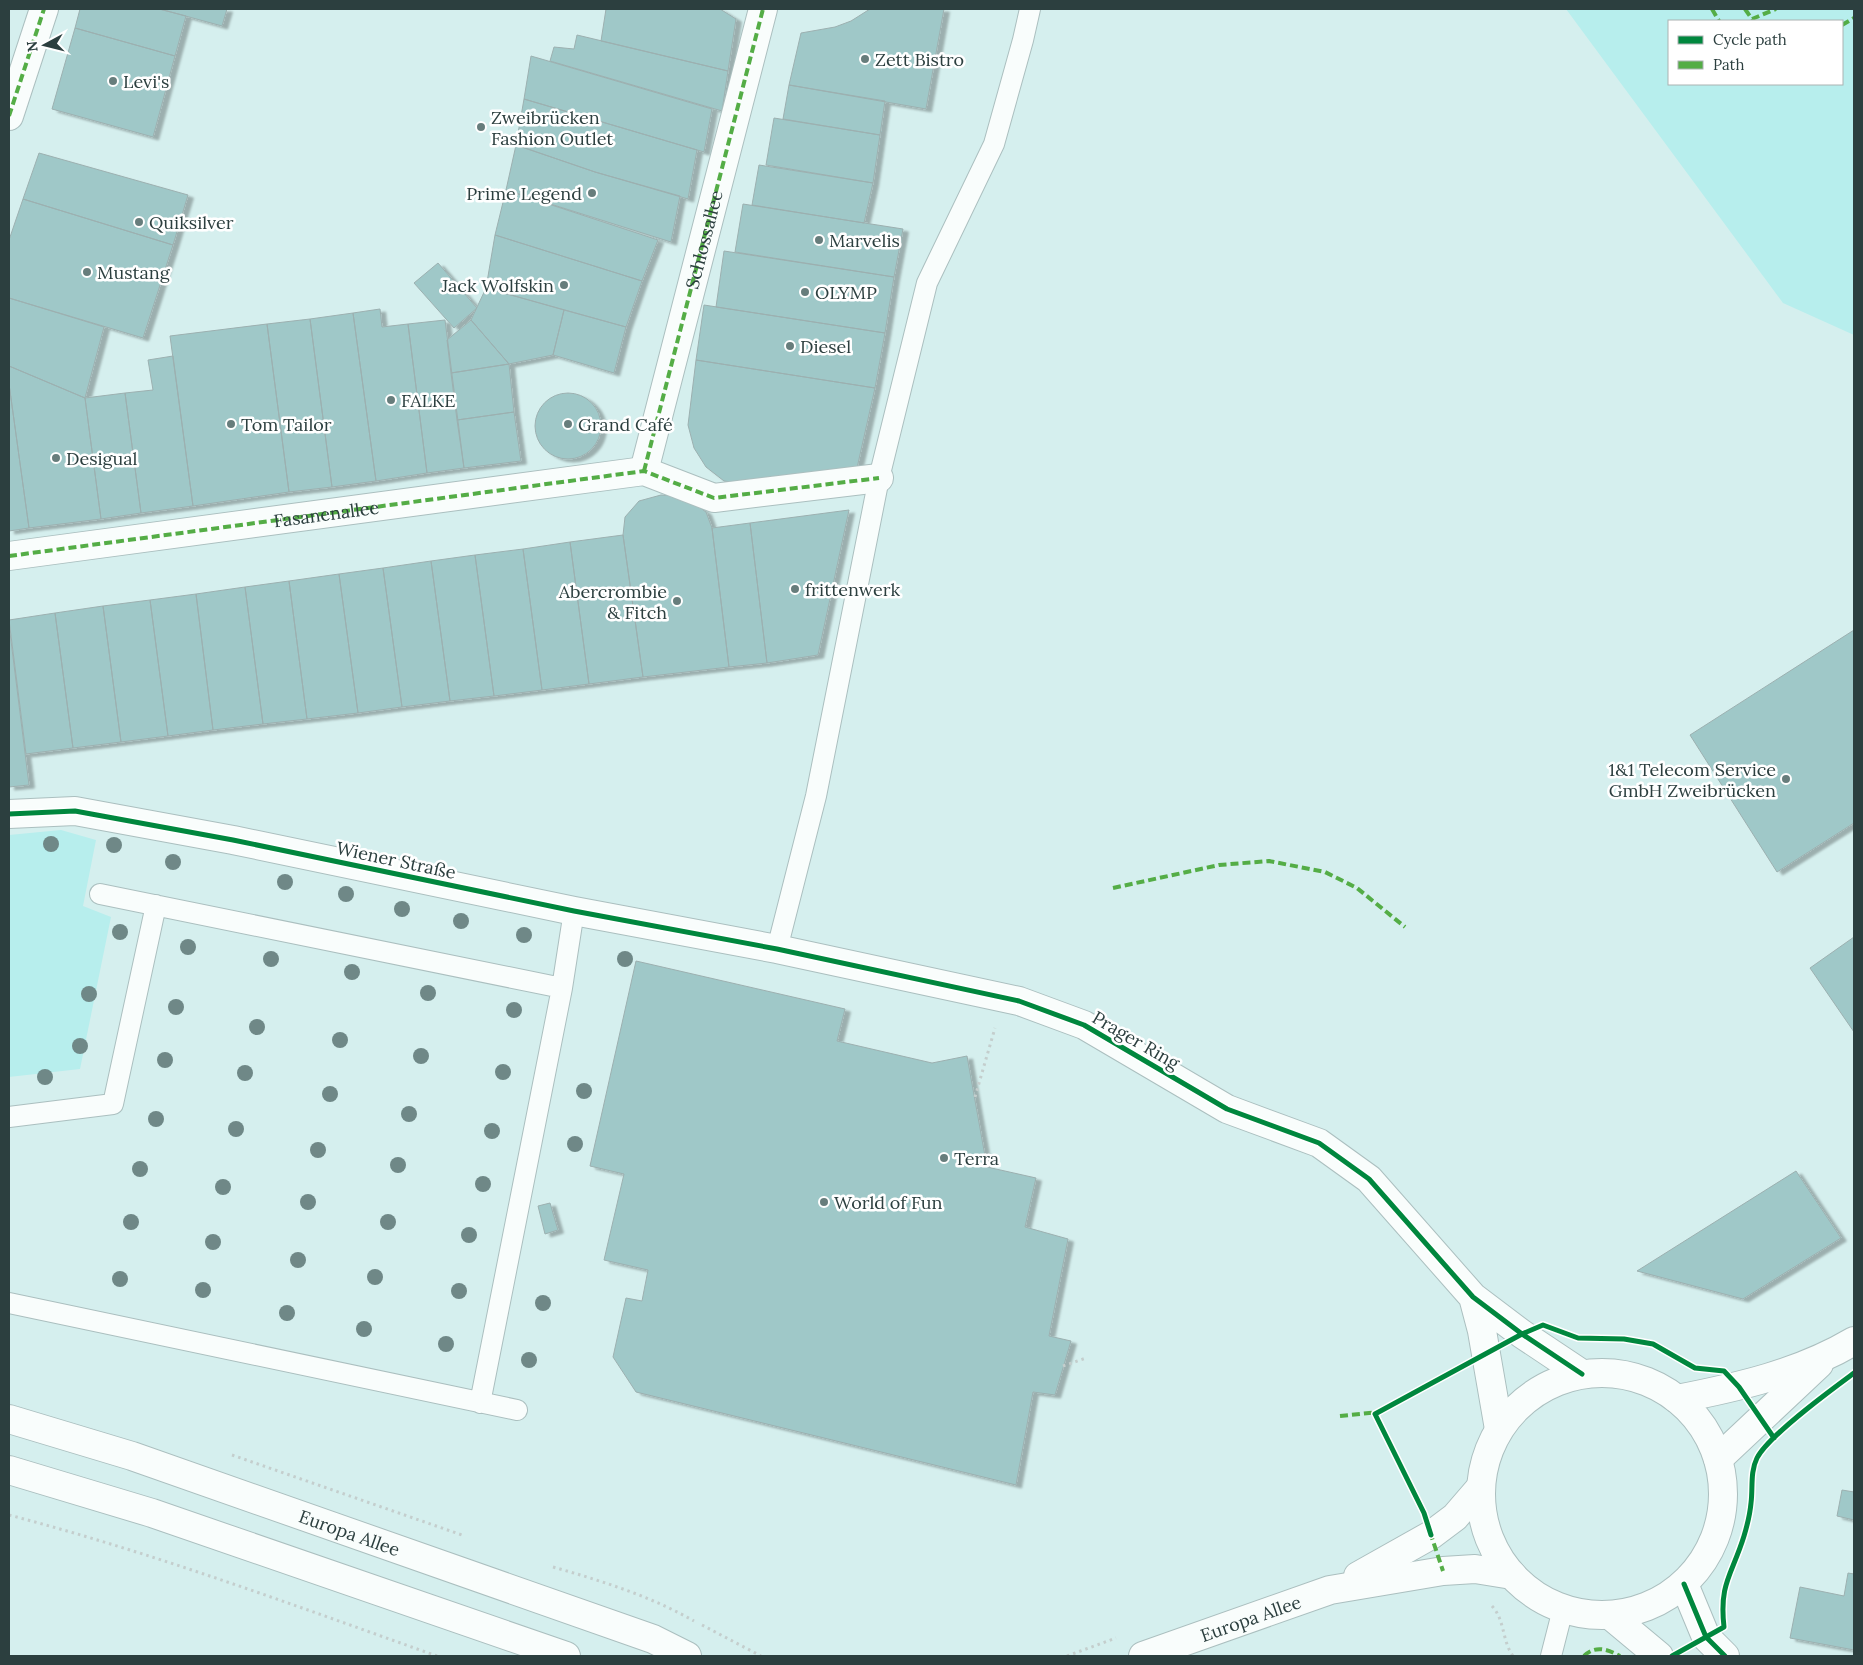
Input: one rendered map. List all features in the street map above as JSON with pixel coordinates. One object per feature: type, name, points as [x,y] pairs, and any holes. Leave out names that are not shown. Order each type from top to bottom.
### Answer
[{"type":"street","points":[[9,116],[44,9]]},
{"type":"street","name":"Schlossallee","points":[[644,471],[763,9]]},
{"type":"street","points":[[644,471],[714,498],[879,478]]},
{"type":"street","name":"Fasanenallee","points":[[9,556],[644,471]]},
{"type":"street","name":"Wiener Straße","points":[[9,814],[75,811],[233,840],[574,911],[777,949]]},
{"type":"street","name":"Prager Ring","points":[[777,949],[1019,1001],[1084,1025],[1228,1109],[1319,1143],[1369,1179],[1473,1297]]},
{"type":"street","points":[[1473,1297],[1522,1334],[1582,1374]]},
{"type":"street","points":[[1473,1297],[1482,1331],[1499,1429]]},
{"type":"street","points":[[1718,1459],[1826,1358],[1854,1341]]},
{"type":"street","points":[[1677,1399],[1739,1387],[1826,1358]]},
{"type":"street","points":[[1616,1373],[1648,1381],[1677,1399],[1702,1426],[1718,1459],[1723,1493],[1719,1526],[1706,1558],[1684,1584],[1650,1606],[1611,1616],[1587,1615],[1563,1609],[1535,1596],[1512,1575],[1494,1549],[1483,1520],[1480,1488],[1486,1458],[1499,1429],[1515,1409],[1535,1392],[1558,1380],[1582,1374],[1616,1373]]},
{"type":"street","name":"Europa Allee","points":[[11,1419],[132,1456],[418,1555],[653,1639],[687,1656]]},
{"type":"street","points":[[9,1470],[152,1513],[566,1656]]},
{"type":"street","name":"Europa Allee","points":[[1143,1656],[1330,1590],[1385,1562],[1431,1535],[1455,1517],[1480,1488]]},
{"type":"street","name":"Europa Allee","points":[[1330,1590],[1443,1571],[1475,1570],[1512,1575]]},
{"type":"street","points":[[1684,1584],[1706,1637],[1725,1656]]},
{"type":"street","points":[[1611,1616],[1659,1656]]},
{"type":"lane","points":[[777,949],[816,796],[879,478],[927,283],[994,144],[1030,9]]},
{"type":"lane","points":[[100,894],[562,988]]},
{"type":"lane","points":[[9,1117],[113,1104],[156,906]]},
{"type":"lane","points":[[480,1403],[562,988],[574,911]]},
{"type":"lane","points":[[9,1303],[517,1410]]},
{"type":"lane","points":[[1551,1656],[1563,1609]]},
{"type":"path","points":[[975,1097],[1004,998]]},
{"type":"path","points":[[1063,1366],[1086,1358]]},
{"type":"path","points":[[9,1514],[86,1536],[276,1599],[437,1656]]},
{"type":"path","points":[[1486,1602],[1494,1607],[1502,1624],[1509,1652],[1513,1656]]},
{"type":"shaded area","points":[[1566,9],[1854,9],[1854,335],[1783,303]]},
{"type":"shaded area","points":[[61,830],[96,840],[83,906],[111,917],[80,1069],[9,1077],[9,835]]},
{"type":"building","points":[[80,9],[159,9],[186,16],[175,56],[75,28]]},
{"type":"building","points":[[160,9],[227,9],[222,26]]},
{"type":"building","points":[[606,9],[720,9],[736,19],[728,71],[601,41]]},
{"type":"building","name":"Zett Bistro","points":[[870,9],[944,9],[926,109],[789,85],[801,33],[835,27],[851,21]]},
{"type":"building","points":[[75,28],[175,56],[153,137],[52,109]]},
{"type":"building","points":[[577,35],[728,71],[722,111],[550,61],[554,47],[574,49]]},
{"type":"building","points":[[531,56],[712,109],[704,152],[524,99]]},
{"type":"building","points":[[789,85],[885,101],[880,135],[783,119]]},
{"type":"building","points":[[524,99],[697,150],[688,199],[595,172],[516,145]]},
{"type":"building","points":[[774,118],[880,135],[873,183],[766,165]]},
{"type":"building","name":"Prime Legend","points":[[516,145],[595,172],[680,196],[671,242],[506,190]]},
{"type":"building","name":"Quiksilver","points":[[39,153],[188,195],[173,245],[23,199]]},
{"type":"building","points":[[759,165],[873,183],[864,223],[752,205]]},
{"type":"building","points":[[506,190],[658,240],[642,281],[495,235]]},
{"type":"building","name":"Mustang","points":[[23,199],[173,245],[143,338],[9,298],[9,240]]},
{"type":"building","name":"Marvelis","points":[[743,204],[903,229],[894,277],[735,252]]},
{"type":"building","name":"Jack Wolfskin","points":[[495,235],[642,281],[626,327],[486,288]]},
{"type":"building","name":"OLYMP","points":[[724,251],[894,277],[885,333],[716,307]]},
{"type":"building","points":[[438,263],[477,308],[454,328],[414,283]]},
{"type":"building","points":[[486,288],[564,310],[553,355],[509,364],[471,320]]},
{"type":"building","points":[[9,298],[104,327],[85,398],[9,366]]},
{"type":"building","name":"Diesel","points":[[704,305],[885,333],[875,388],[696,360]]},
{"type":"building","name":"FALKE","points":[[380,309],[382,327],[408,324],[427,473],[376,481],[353,313]]},
{"type":"building","points":[[564,310],[626,327],[614,373],[553,355]]},
{"type":"building","points":[[353,313],[376,481],[332,487],[310,319]]},
{"type":"building","points":[[310,319],[332,487],[289,492],[267,324]]},
{"type":"building","points":[[445,320],[464,468],[427,473],[408,324]]},
{"type":"building","points":[[471,320],[509,364],[451,373],[447,340]]},
{"type":"building","name":"Tom Tailor","points":[[267,324],[289,492],[193,506],[170,336]]},
{"type":"building","points":[[173,356],[193,506],[141,513],[125,393],[153,390],[148,360]]},
{"type":"building","points":[[696,360],[875,388],[857,468],[746,484],[724,481],[706,467],[694,448],[688,425]]},
{"type":"building","points":[[509,364],[514,412],[457,420],[451,373]]},
{"type":"building","name":"Desigual","points":[[9,366],[85,398],[101,519],[29,528],[9,384]]},
{"type":"building","points":[[9,384],[29,528],[9,531]]},
{"type":"building","points":[[125,393],[141,513],[101,519],[85,398]]},
{"type":"building","name":"Grand Café","points":[[561,393],[575,393],[587,398],[596,407],[601,419],[599,439],[592,450],[575,459],[561,459],[549,454],[540,445],[535,433],[535,419],[540,407],[549,398]]},
{"type":"building","points":[[514,412],[521,461],[464,468],[457,420]]},
{"type":"building","name":"Abercrombie & Fitch","points":[[661,495],[686,497],[706,512],[712,528],[729,667],[643,677],[623,535],[625,517],[639,501]]},
{"type":"building","name":"frittenwerk","points":[[849,510],[818,655],[767,663],[750,523]]},
{"type":"building","points":[[750,523],[767,663],[729,667],[712,528]]},
{"type":"building","points":[[623,535],[643,677],[589,684],[570,542]]},
{"type":"building","points":[[570,542],[589,684],[542,690],[523,549]]},
{"type":"building","points":[[523,549],[542,690],[494,696],[475,555]]},
{"type":"building","points":[[475,555],[494,696],[450,701],[431,561]]},
{"type":"building","points":[[431,561],[450,701],[402,707],[383,568]]},
{"type":"building","points":[[383,568],[402,707],[358,713],[339,574]]},
{"type":"building","points":[[339,574],[358,713],[307,719],[289,581]]},
{"type":"building","points":[[289,581],[307,719],[263,724],[245,587]]},
{"type":"building","points":[[245,587],[263,724],[213,730],[196,594]]},
{"type":"building","points":[[196,594],[213,730],[168,736],[150,600]]},
{"type":"building","points":[[150,600],[168,736],[121,742],[103,606]]},
{"type":"building","points":[[103,606],[121,742],[73,748],[55,613]]},
{"type":"building","points":[[55,613],[73,748],[26,754],[9,620]]},
{"type":"building","points":[[9,625],[29,785],[9,787]]},
{"type":"building","name":"1&1 Telecom Service GmbH Zweibrücken","points":[[1854,630],[1854,823],[1777,872],[1690,735]]},
{"type":"building","points":[[1854,937],[1854,1032],[1810,968]]},
{"type":"building","name":"World of Fun","points":[[636,961],[845,1009],[837,1041],[932,1063],[967,1056],[987,1167],[1036,1178],[1025,1227],[1068,1239],[1049,1336],[1071,1341],[1055,1395],[1033,1392],[1016,1485],[636,1392],[613,1357],[626,1298],[642,1301],[648,1270],[604,1260],[624,1174],[590,1166]]},
{"type":"building","points":[[1796,1171],[1841,1238],[1743,1299],[1637,1271]]},
{"type":"building","points":[[550,1203],[558,1230],[545,1234],[538,1206]]},
{"type":"building","points":[[1842,1490],[1854,1492],[1854,1520],[1837,1516]]},
{"type":"building","points":[[1848,1573],[1854,1574],[1854,1650],[1790,1638],[1800,1587],[1844,1596]]},
{"type":"marked path","points":[[9,116],[44,9]]},
{"type":"marked path","points":[[644,471],[763,9]]},
{"type":"marked path","points":[[1712,9],[1718,20]]},
{"type":"marked path","points":[[1745,9],[1752,19],[1776,9]]},
{"type":"marked path","points":[[1843,24],[1854,18]]},
{"type":"marked path","points":[[9,556],[644,471],[714,498],[879,478]]},
{"type":"marked path","points":[[1113,888],[1219,865],[1269,861],[1325,872],[1357,888],[1405,927]]},
{"type":"marked path","points":[[1340,1416],[1379,1412]]},
{"type":"marked path","points":[[1430,1532],[1443,1571]]},
{"type":"marked path","points":[[1584,1656],[1597,1649],[1610,1651],[1620,1656]]},
{"type":"cycle path","points":[[9,814],[75,811],[233,840],[574,911],[777,949],[1019,1001],[1084,1025],[1227,1109],[1319,1143],[1369,1179],[1473,1297],[1522,1334],[1582,1374]]},
{"type":"cycle path","points":[[1431,1535],[1424,1513],[1375,1414],[1522,1334],[1543,1325],[1578,1338],[1624,1339],[1653,1344],[1695,1368],[1724,1371],[1739,1387],[1774,1438]]},
{"type":"cycle path","points":[[1672,1656],[1724,1627],[1723,1600],[1725,1589],[1747,1524],[1753,1474],[1757,1458],[1764,1448],[1787,1425],[1854,1373]]},
{"type":"cycle path","points":[[1684,1584],[1706,1637],[1725,1656]]},
{"type":"place","name":"Zett Bistro","points":[[865,59]]},
{"type":"place","name":"Levi's","points":[[113,81]]},
{"type":"place","name":"Zweibrücken Fashion Outlet","points":[[481,127]]},
{"type":"place","name":"Prime Legend","points":[[592,193]]},
{"type":"place","name":"Quiksilver","points":[[139,222]]},
{"type":"place","name":"Marvelis","points":[[819,240]]},
{"type":"place","name":"Mustang","points":[[87,272]]},
{"type":"place","name":"Jack Wolfskin","points":[[564,285]]},
{"type":"place","name":"OLYMP","points":[[805,292]]},
{"type":"place","name":"Diesel","points":[[790,346]]},
{"type":"place","name":"FALKE","points":[[391,400]]},
{"type":"place","name":"Tom Tailor","points":[[231,424]]},
{"type":"place","name":"Grand Café","points":[[568,424]]},
{"type":"place","name":"Desigual","points":[[56,458]]},
{"type":"place","name":"frittenwerk","points":[[795,589]]},
{"type":"place","name":"Abercrombie & Fitch","points":[[677,601]]},
{"type":"place","name":"1&1 Telecom Service GmbH Zweibrücken","points":[[1786,779]]},
{"type":"place","name":"Terra","points":[[944,1158]]},
{"type":"place","name":"World of Fun","points":[[824,1202]]}]
